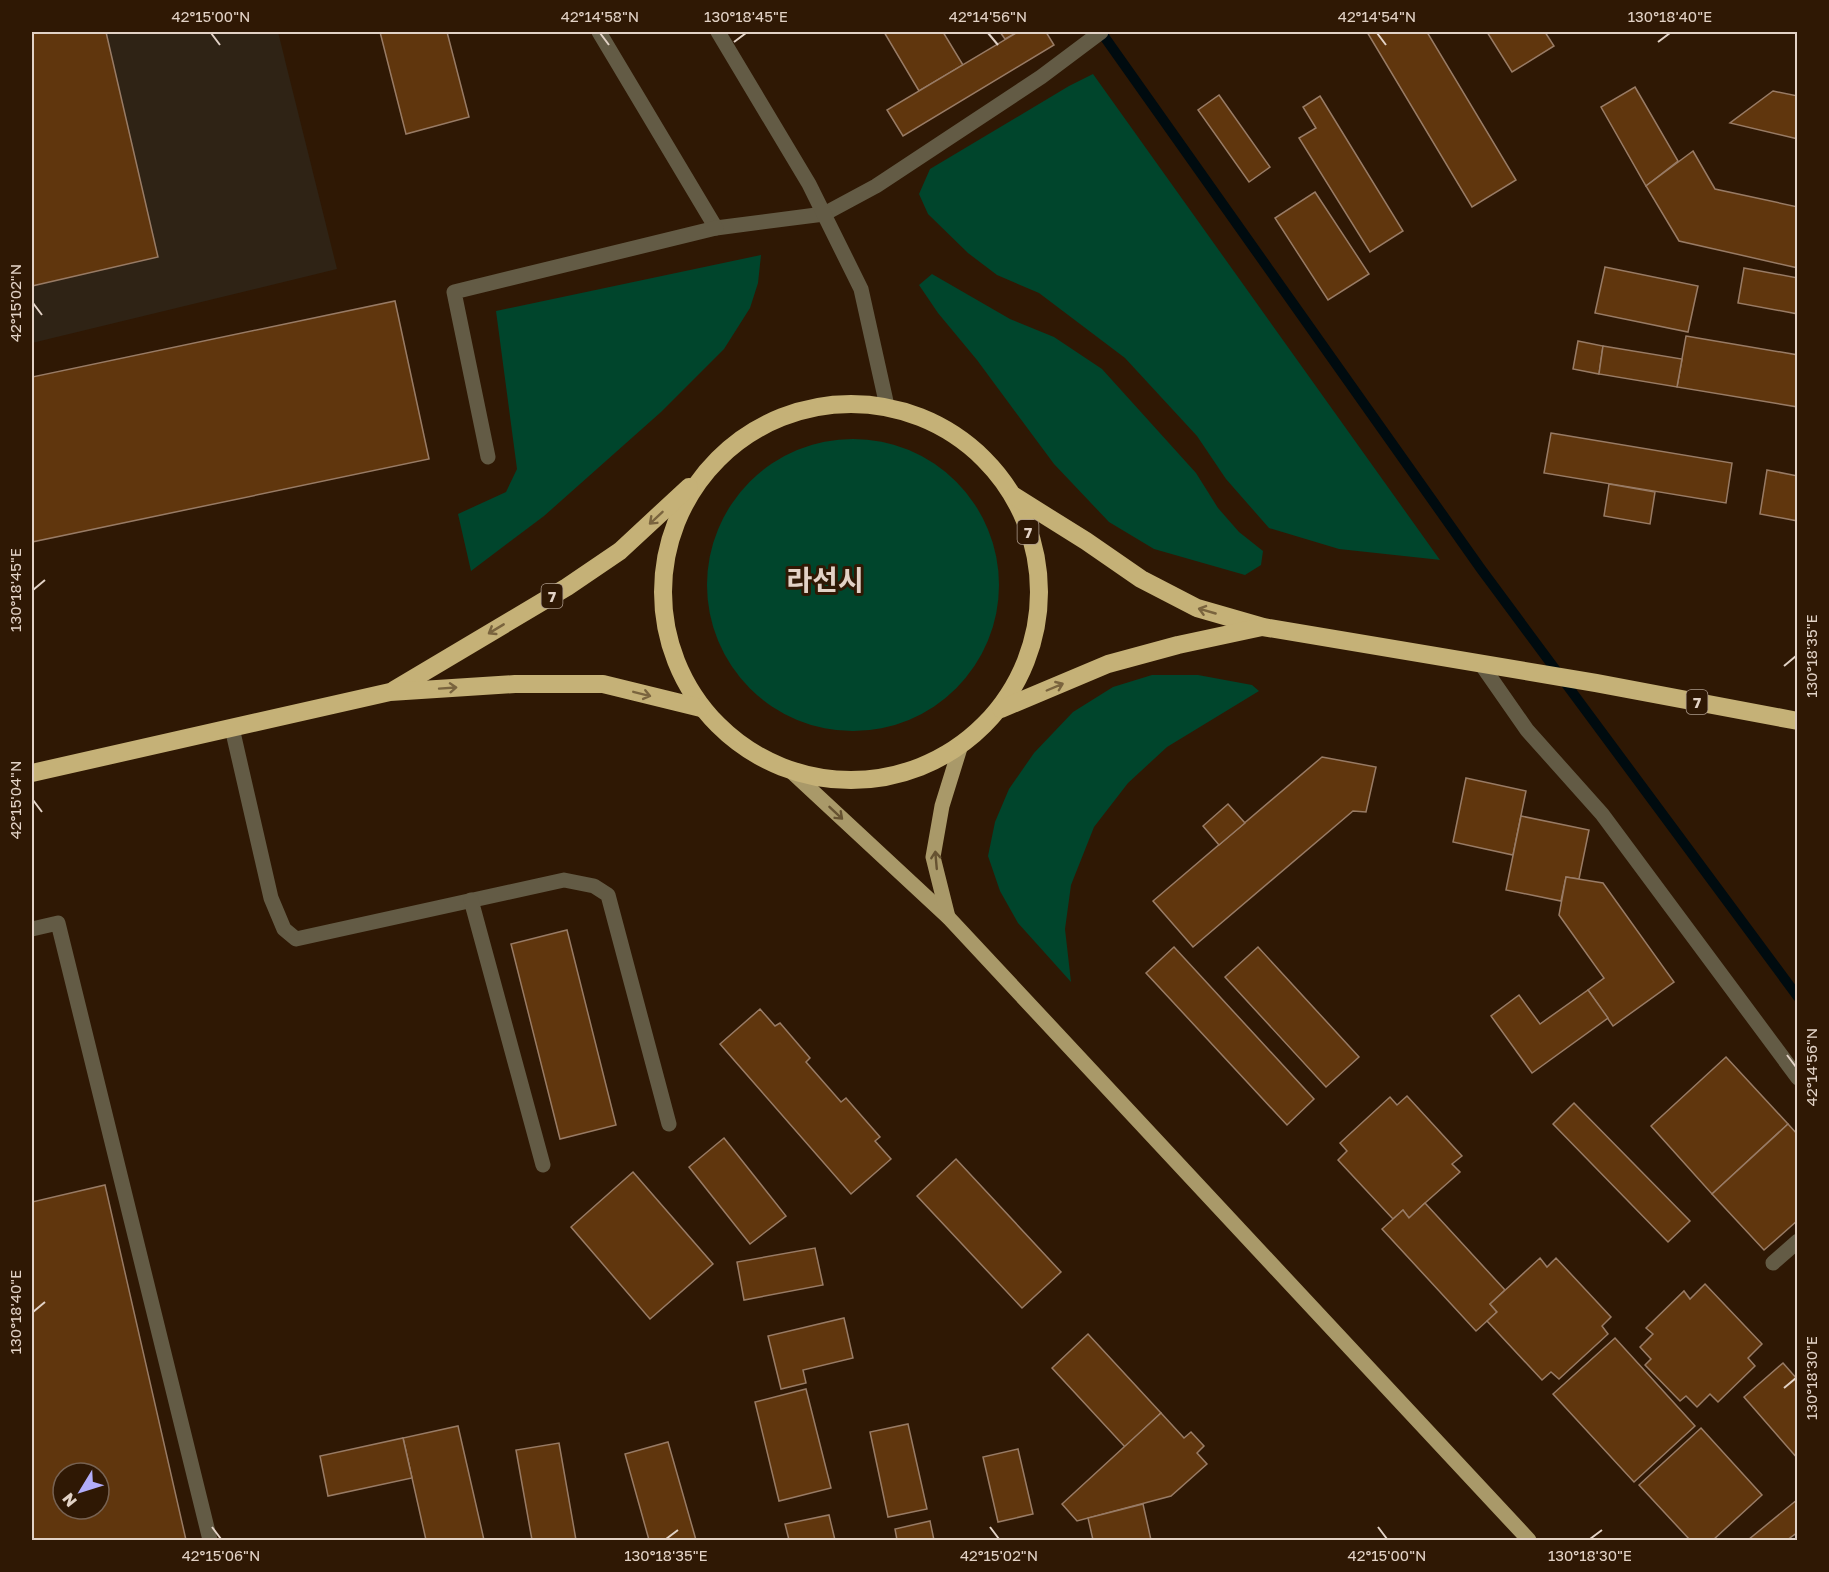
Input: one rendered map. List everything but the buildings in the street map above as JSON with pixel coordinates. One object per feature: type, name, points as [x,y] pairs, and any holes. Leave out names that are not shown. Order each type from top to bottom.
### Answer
[{"type":"highway","name":"7","points":[[390,692],[567,587],[620,551],[736,441],[783,415],[834,404],[887,406],[937,424],[980,455],[1014,496],[1035,549],[1040,605],[1028,660],[1001,709],[960,748],[908,774],[862,781],[850,782],[793,773],[742,747],[701,708],[672,654],[662,594],[671,533],[699,478]]},
{"type":"highway","name":"7","points":[[1014,496],[1141,579],[1197,608],[1263,627],[1596,683],[1797,721]]},
{"type":"highway","name":"7","points":[[1001,709],[1108,664],[1178,645],[1263,627]]},
{"type":"highway","name":"7","points":[[32,773],[390,692],[515,684],[603,684],[701,708]]},
{"type":"main road","points":[[948,917],[933,857],[942,806],[960,748]]},
{"type":"main road","points":[[793,773],[948,917],[1528,1540]]},
{"type":"street","points":[[598,32],[716,228]]},
{"type":"street","points":[[718,32],[809,184],[861,290],[887,406]]},
{"type":"street","points":[[488,457],[454,292],[716,228],[824,214],[876,186],[1041,77],[1078,47],[1101,32]]},
{"type":"street","points":[[1481,664],[1527,729],[1602,814],[1797,1078]]},
{"type":"street","points":[[232,728],[271,898],[284,929],[296,939],[564,880],[594,886],[608,895],[669,1124]]},
{"type":"street","points":[[471,900],[543,1165]]},
{"type":"street","points":[[32,929],[58,923],[210,1540]]},
{"type":"street","points":[[1773,1263],[1797,1241]]},
{"type":"shaded area","points":[[32,32],[278,32],[337,269],[32,343]]},
{"type":"green space","points":[[1093,74],[1440,560],[1339,549],[1269,528],[1226,479],[1197,436],[1125,358],[1039,293],[997,275],[968,253],[928,214],[919,194],[930,169]]},
{"type":"green space","points":[[761,255],[758,283],[750,308],[724,349],[661,412],[544,516],[471,571],[458,514],[506,492],[517,469],[496,311]]},
{"type":"green space","points":[[932,274],[1010,319],[1054,337],[1102,369],[1196,473],[1218,508],[1239,532],[1263,551],[1261,565],[1245,575],[1154,549],[1109,522],[1054,464],[977,360],[938,313],[919,285]]},
{"type":"green space","points":[[853,439],[881,442],[909,450],[934,464],[956,482],[974,504],[988,529],[996,557],[999,585],[996,613],[988,641],[974,666],[956,688],[934,706],[909,720],[881,728],[853,731],[825,728],[797,720],[772,706],[750,688],[732,666],[718,641],[710,613],[707,585],[710,557],[718,529],[732,504],[750,482],[772,464],[797,450],[825,442]]},
{"type":"green space","points":[[1152,675],[1198,675],[1252,685],[1259,691],[1167,747],[1128,783],[1094,827],[1071,885],[1065,929],[1071,982],[1018,923],[1000,891],[988,856],[995,822],[1009,789],[1034,753],[1073,712],[1113,687]]},
{"type":"waterway","points":[[1101,32],[1481,569],[1798,997]]},
{"type":"district","name":"라선시","points":[[825,579]]}]
